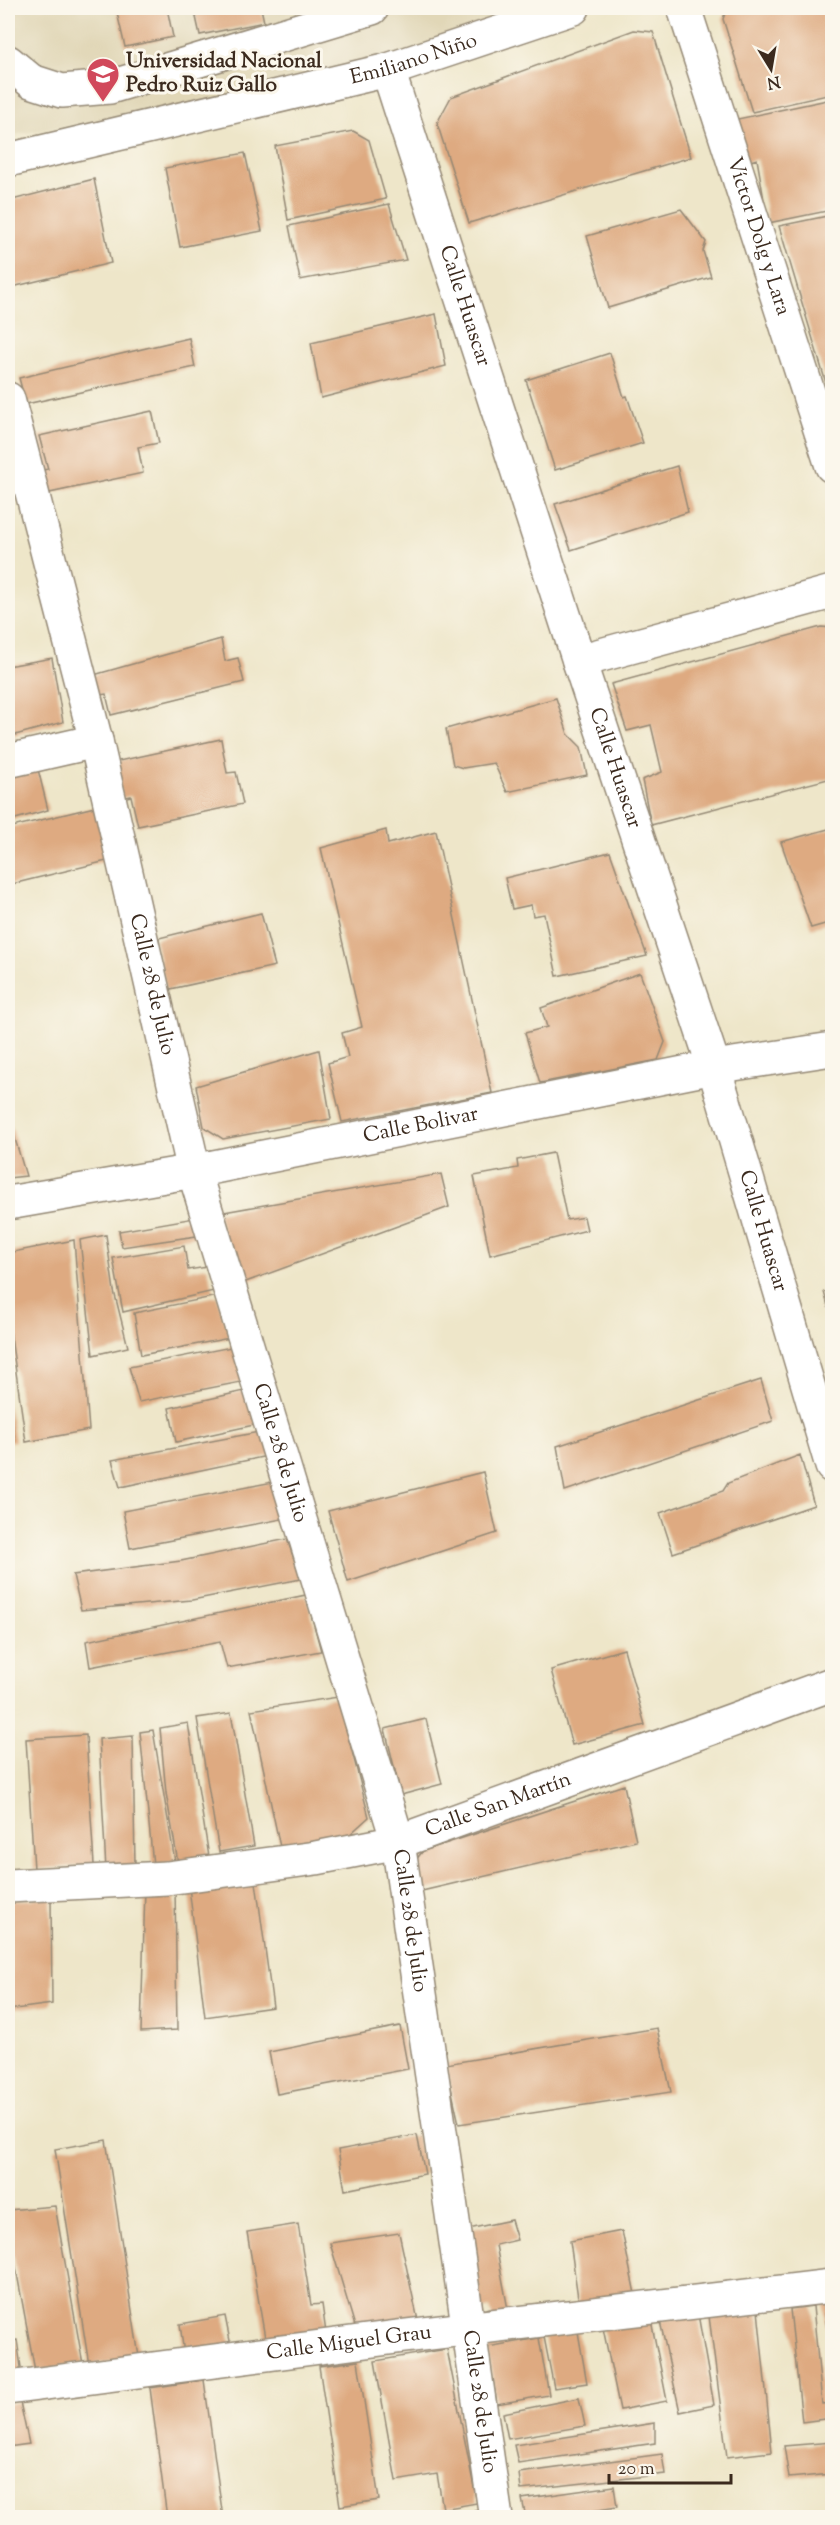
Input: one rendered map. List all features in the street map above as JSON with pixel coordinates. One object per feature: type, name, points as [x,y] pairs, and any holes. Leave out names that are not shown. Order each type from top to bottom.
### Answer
[{"type":"street","points":[[8,62],[31,81],[62,91],[110,87],[311,16],[372,8]]},
{"type":"street","name":"Emiliano Niño","points":[[8,160],[388,70],[573,8]]},
{"type":"street","name":"Víctor Dolg y Lara","points":[[684,8],[832,466]]},
{"type":"street","name":"Calle Huascar","points":[[388,70],[579,661],[714,1066],[832,1466]]},
{"type":"street","name":"Calle 28 de Julio","points":[[8,399],[96,741],[195,1171],[398,1842],[496,2517]]},
{"type":"street","points":[[579,661],[832,592]]},
{"type":"street","points":[[8,761],[96,741]]},
{"type":"street","name":"Calle Bolivar","points":[[8,1203],[195,1171],[714,1066],[832,1049]]},
{"type":"street","name":"Calle San Martín","points":[[8,1886],[167,1878],[316,1858],[398,1842],[832,1684]]},
{"type":"street","name":"Calle Miguel Grau","points":[[8,2388],[468,2329],[832,2286]]},
{"type":"shaded area","name":"Universidad Nacional Pedro Ruiz Gallo","points":[[8,8],[545,8],[388,71],[8,136]]},
{"type":"building","points":[[116,8],[167,8],[173,37],[125,47]]},
{"type":"building","points":[[194,8],[261,8],[264,22],[200,35]]},
{"type":"building","points":[[727,8],[832,8],[832,94],[752,112],[723,19]]},
{"type":"building","points":[[634,30],[653,32],[691,157],[469,223],[437,123],[451,97]]},
{"type":"building","points":[[832,99],[832,210],[768,223],[757,159],[744,163],[733,120]]},
{"type":"building","points":[[353,131],[369,140],[386,199],[288,220],[275,146]]},
{"type":"building","points":[[245,153],[262,231],[180,247],[165,168]]},
{"type":"building","points":[[94,179],[111,263],[8,288],[8,201]]},
{"type":"building","points":[[389,204],[406,260],[300,280],[289,226]]},
{"type":"building","points":[[681,209],[706,242],[703,251],[711,277],[608,308],[587,236]]},
{"type":"building","points":[[832,215],[832,403],[779,226]]},
{"type":"building","points":[[436,314],[446,366],[321,398],[311,343]]},
{"type":"building","points":[[189,338],[195,367],[26,404],[19,378]]},
{"type":"building","points":[[610,353],[624,397],[627,396],[643,443],[555,470],[526,380]]},
{"type":"building","points":[[152,411],[159,443],[138,447],[143,473],[40,495],[35,472],[48,469],[39,436]]},
{"type":"building","points":[[677,466],[688,512],[571,550],[555,504]]},
{"type":"building","points":[[821,627],[832,628],[832,778],[651,825],[642,780],[662,772],[651,725],[627,731],[611,684]]},
{"type":"building","points":[[221,639],[225,661],[238,658],[244,682],[111,715],[106,694],[87,697],[83,678]]},
{"type":"building","points":[[52,658],[63,722],[8,737],[8,666]]},
{"type":"building","points":[[556,698],[568,734],[581,747],[587,775],[507,792],[494,763],[463,768],[453,765],[446,729]]},
{"type":"building","points":[[221,739],[227,773],[236,772],[243,804],[138,826],[131,796],[122,798],[114,762]]},
{"type":"building","points":[[36,761],[48,810],[8,821],[8,767]]},
{"type":"building","points":[[107,804],[119,858],[8,885],[8,828]]},
{"type":"building","points":[[832,828],[832,922],[811,928],[781,842]]},
{"type":"building","points":[[386,830],[388,844],[436,831],[492,1093],[342,1122],[328,1063],[348,1057],[342,1033],[362,1027],[321,848]]},
{"type":"building","points":[[610,852],[647,956],[557,976],[544,914],[533,916],[531,905],[512,909],[505,878]]},
{"type":"building","points":[[261,913],[275,966],[166,990],[155,939]]},
{"type":"building","points":[[640,973],[665,1042],[658,1060],[540,1083],[525,1033],[547,1027],[541,1008]]},
{"type":"building","points":[[319,1050],[331,1119],[223,1139],[204,1127],[196,1086]]},
{"type":"building","points":[[8,1115],[26,1176],[8,1178]]},
{"type":"building","points":[[553,1153],[567,1220],[584,1217],[587,1230],[490,1255],[474,1176],[518,1168],[517,1160]]},
{"type":"building","points":[[441,1174],[449,1207],[235,1286],[218,1213]]},
{"type":"building","points":[[200,1217],[203,1235],[122,1247],[119,1231]]},
{"type":"building","points":[[106,1235],[114,1291],[128,1347],[93,1355],[80,1240]]},
{"type":"building","points":[[74,1240],[89,1430],[26,1442],[8,1316],[8,1253]]},
{"type":"building","points":[[184,1246],[188,1270],[207,1267],[214,1291],[123,1312],[113,1258]]},
{"type":"building","points":[[832,1291],[832,1320],[824,1292]]},
{"type":"building","points":[[217,1296],[230,1338],[141,1355],[134,1313]]},
{"type":"building","points":[[236,1346],[246,1381],[139,1402],[129,1367]]},
{"type":"building","points":[[761,1380],[773,1421],[565,1491],[557,1446]]},
{"type":"building","points":[[253,1389],[263,1423],[176,1442],[169,1408]]},
{"type":"building","points":[[8,1404],[15,1441],[8,1442]]},
{"type":"building","points":[[264,1431],[272,1455],[120,1487],[112,1460]]},
{"type":"building","points":[[800,1455],[814,1505],[673,1553],[660,1513],[723,1491],[728,1483]]},
{"type":"building","points":[[483,1472],[497,1533],[348,1582],[328,1511]]},
{"type":"building","points":[[278,1481],[287,1518],[130,1548],[123,1511]]},
{"type":"building","points":[[287,1539],[301,1579],[192,1600],[81,1610],[73,1575],[181,1561]]},
{"type":"building","points":[[306,1595],[321,1651],[227,1668],[220,1642],[90,1667],[86,1641]]},
{"type":"building","points":[[624,1649],[645,1725],[572,1745],[551,1670]]},
{"type":"building","points":[[338,1697],[369,1817],[348,1836],[280,1847],[251,1710]]},
{"type":"building","points":[[231,1713],[254,1846],[219,1852],[197,1718]]},
{"type":"building","points":[[426,1719],[442,1784],[401,1795],[385,1729]]},
{"type":"building","points":[[188,1723],[209,1857],[178,1863],[166,1793],[160,1728]]},
{"type":"building","points":[[153,1730],[175,1862],[153,1865],[140,1732]]},
{"type":"building","points":[[86,1735],[94,1865],[34,1869],[26,1739]]},
{"type":"building","points":[[133,1736],[135,1868],[106,1870],[99,1739]]},
{"type":"building","points":[[624,1785],[636,1841],[409,1894],[406,1872],[423,1851]]},
{"type":"building","points":[[9,1851],[11,1868],[8,1868]]},
{"type":"building","points":[[256,1882],[273,2007],[205,2017],[189,1887]]},
{"type":"building","points":[[175,1886],[177,2030],[141,2032],[145,1888]]},
{"type":"building","points":[[51,1898],[52,2004],[8,2010],[8,1901]]},
{"type":"building","points":[[400,2026],[408,2069],[277,2094],[269,2052]]},
{"type":"building","points":[[657,2028],[671,2092],[459,2124],[446,2064]]},
{"type":"building","points":[[417,2135],[425,2174],[345,2190],[338,2150]]},
{"type":"building","points":[[106,2140],[139,2357],[89,2365],[55,2149]]},
{"type":"building","points":[[55,2206],[83,2364],[35,2371],[8,2225],[8,2210]]},
{"type":"building","points":[[511,2220],[517,2240],[496,2245],[509,2315],[493,2319],[490,2308],[475,2312],[459,2231]]},
{"type":"building","points":[[298,2224],[311,2305],[322,2304],[326,2333],[266,2344],[247,2232]]},
{"type":"building","points":[[622,2231],[635,2294],[579,2305],[570,2241]]},
{"type":"building","points":[[399,2233],[419,2325],[357,2333],[330,2243]]},
{"type":"building","points":[[832,2302],[832,2364],[831,2364],[824,2304]]},
{"type":"building","points":[[813,2306],[822,2404],[832,2403],[832,2418],[802,2422],[790,2309]]},
{"type":"building","points":[[758,2310],[772,2452],[727,2457],[709,2316]]},
{"type":"building","points":[[698,2314],[714,2405],[680,2412],[660,2321]]},
{"type":"building","points":[[225,2316],[231,2346],[184,2354],[180,2324]]},
{"type":"building","points":[[651,2320],[667,2401],[620,2410],[603,2328]]},
{"type":"building","points":[[578,2332],[587,2383],[554,2388],[544,2337]]},
{"type":"building","points":[[539,2338],[549,2395],[497,2404],[487,2347]]},
{"type":"building","points":[[17,2340],[22,2374],[8,2376],[8,2341]]},
{"type":"building","points":[[447,2349],[477,2503],[443,2509],[437,2474],[396,2481],[375,2361]]},
{"type":"building","points":[[358,2361],[379,2500],[340,2506],[319,2366]]},
{"type":"building","points":[[204,2380],[223,2518],[167,2518],[150,2388]]},
{"type":"building","points":[[579,2398],[585,2426],[508,2439],[503,2413]]},
{"type":"building","points":[[20,2402],[29,2444],[8,2447],[8,2404]]},
{"type":"building","points":[[655,2423],[655,2443],[518,2463],[514,2445]]},
{"type":"building","points":[[832,2442],[832,2474],[789,2478],[784,2446]]},
{"type":"building","points":[[662,2454],[665,2474],[521,2490],[519,2473]]},
{"type":"building","points":[[614,2486],[617,2507],[550,2518],[526,2518],[522,2499]]},
{"type":"building","points":[[479,2510],[480,2518],[447,2518],[447,2516]]},
{"type":"place","name":"Universidad Nacional Pedro Ruiz Gallo","points":[[103,103]]}]
